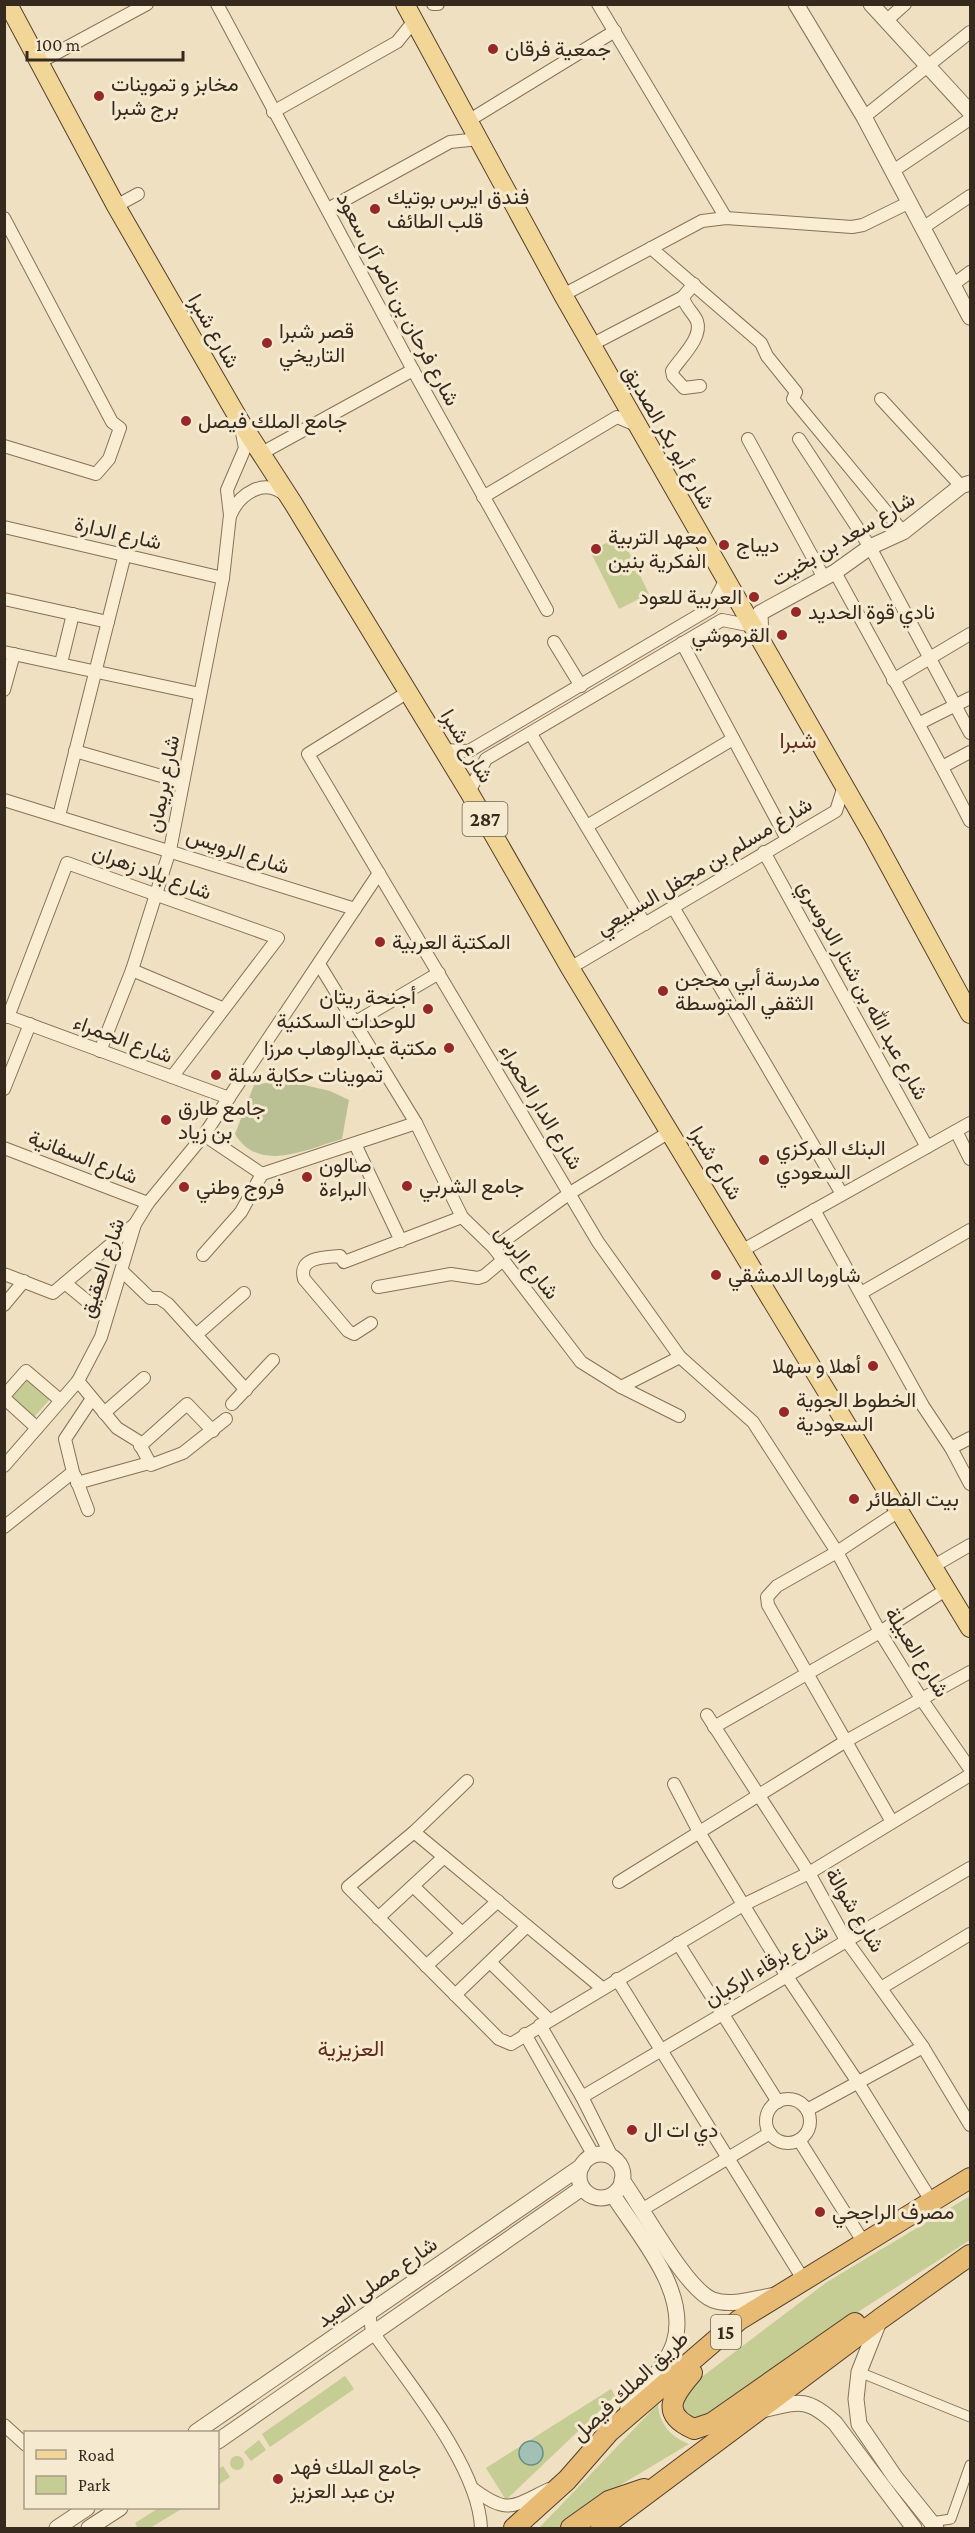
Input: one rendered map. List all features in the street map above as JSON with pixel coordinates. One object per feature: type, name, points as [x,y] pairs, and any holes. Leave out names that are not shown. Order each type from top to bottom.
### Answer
[{"type":"highway","name":"طريق الملك فيصل","points":[[514,2529],[560,2486],[609,2433],[740,2320],[776,2295],[970,2178]]},
{"type":"highway","points":[[601,2529],[963,2259]]},
{"type":"highway","points":[[740,2320],[677,2390],[671,2403],[673,2415],[684,2425],[694,2429],[712,2423],[847,2327],[963,2259]]},
{"type":"highway","points":[[571,2529],[609,2501],[664,2482]]},
{"type":"highway","points":[[526,2529],[560,2486]]},
{"type":"main road","name":"شارع شبرا","points":[[8,4],[116,206],[240,422],[293,503],[469,792],[570,968],[671,1131],[970,1628]]},
{"type":"main road","name":"شارع أبو بكر الصديق","points":[[405,4],[563,295],[844,786],[970,1014]]},
{"type":"street","points":[[40,62],[130,18],[147,4]]},
{"type":"street","name":"شارع فرحان بن ناصر آل سعود","points":[[216,4],[413,370],[547,610]]},
{"type":"street","points":[[433,4],[438,4]]},
{"type":"street","points":[[598,4],[726,218]]},
{"type":"street","points":[[871,4],[970,112]]},
{"type":"street","points":[[886,21],[905,4]]},
{"type":"street","points":[[801,7],[864,117],[970,316]]},
{"type":"street","points":[[273,112],[397,42],[414,21]]},
{"type":"street","points":[[468,121],[615,31]]},
{"type":"street","points":[[864,117],[930,67],[970,32]]},
{"type":"street","points":[[893,171],[970,119]]},
{"type":"street","points":[[328,210],[450,141],[479,139]]},
{"type":"street","points":[[116,206],[138,194]]},
{"type":"street","points":[[924,227],[970,196]]},
{"type":"street","points":[[563,295],[702,220],[726,218],[852,227],[863,225],[910,202]]},
{"type":"street","points":[[4,218],[112,422],[120,428],[109,459],[96,474],[4,446]]},
{"type":"street","points":[[651,248],[760,343],[767,356],[796,392],[794,399],[903,532]]},
{"type":"street","points":[[954,284],[970,272]]},
{"type":"street","points":[[591,345],[683,297],[694,284]]},
{"type":"street","points":[[683,297],[684,303],[697,322],[697,331],[694,340],[672,371],[672,376],[684,388],[700,386]]},
{"type":"street","points":[[260,454],[413,370]]},
{"type":"street","points":[[881,399],[966,484]]},
{"type":"street","points":[[483,497],[617,417],[636,425]]},
{"type":"street","name":"شارع بريمان","points":[[100,1051],[132,970],[170,850],[223,578],[230,515],[227,490],[245,448],[240,422]]},
{"type":"street","points":[[748,439],[920,723],[942,767],[966,804],[970,821]]},
{"type":"street","points":[[799,439],[870,547],[970,733]]},
{"type":"street","name":"شارع سعد بن بخيت","points":[[757,634],[759,613],[829,575],[870,547],[903,532],[966,484]]},
{"type":"street","points":[[230,515],[237,500],[250,490],[266,487],[281,492],[293,503]]},
{"type":"street","name":"شارع الدارة","points":[[4,527],[223,578]]},
{"type":"street","points":[[59,816],[125,554]]},
{"type":"street","points":[[443,750],[469,751],[711,609],[725,581]]},
{"type":"street","points":[[4,599],[108,622]]},
{"type":"street","points":[[61,663],[73,614]]},
{"type":"street","points":[[469,792],[486,759],[722,620],[757,634]]},
{"type":"street","points":[[893,680],[970,634]]},
{"type":"street","points":[[554,642],[581,686]]},
{"type":"street","points":[[682,643],[787,839]]},
{"type":"street","points":[[4,690],[9,653],[200,694]]},
{"type":"street","name":"شارع الدار الحمراء","points":[[408,692],[308,754],[598,1242],[680,1357],[753,1422],[837,1552]]},
{"type":"street","points":[[920,723],[970,698]]},
{"type":"street","points":[[531,734],[645,924]]},
{"type":"street","points":[[587,826],[733,739]]},
{"type":"street","points":[[75,751],[182,782]]},
{"type":"street","points":[[942,767],[970,752]]},
{"type":"street","name":"شارع مسلم بن مجفل السبيعي","points":[[570,968],[836,811],[844,786]]},
{"type":"street","name":"شارع الرويس","points":[[4,800],[355,909]]},
{"type":"street","name":"شارع عبد الله بن شتار الدوسري","points":[[765,852],[927,1147]]},
{"type":"street","name":"شارع بلاد زهران","points":[[6,1016],[67,863],[278,938],[222,1008]]},
{"type":"street","name":"شارع العقيق","points":[[4,1466],[78,1381],[100,1337],[135,1224],[148,1203],[204,1135],[379,873]]},
{"type":"street","points":[[673,907],[843,1194]]},
{"type":"street","name":"شارع الرس","points":[[319,964],[416,1123],[462,1217],[494,1248],[581,1362],[621,1387],[679,1416]]},
{"type":"street","points":[[132,970],[222,1008],[171,1077]]},
{"type":"street","points":[[354,1023],[439,973]]},
{"type":"street","name":"شارع الحمراء","points":[[6,1016],[229,1098]]},
{"type":"street","points":[[4,1089],[30,1024]]},
{"type":"street","points":[[203,1255],[241,1212],[262,1174],[416,1123]]},
{"type":"street","points":[[743,1250],[970,1123]]},
{"type":"street","points":[[494,1248],[570,1193],[671,1131]]},
{"type":"street","points":[[956,1131],[970,1159]]},
{"type":"street","points":[[204,1135],[262,1174]]},
{"type":"street","points":[[355,1144],[401,1241]]},
{"type":"street","name":"شارع السفانية","points":[[4,1148],[148,1203]]},
{"type":"street","points":[[814,1210],[923,1406],[951,1448],[970,1484]]},
{"type":"street","points":[[371,1323],[354,1334],[348,1331],[304,1280],[302,1272],[305,1266],[319,1257],[340,1256],[344,1262],[462,1217]]},
{"type":"street","points":[[4,1274],[53,1293],[135,1224]]},
{"type":"street","points":[[861,1293],[970,1230]]},
{"type":"street","points":[[378,1287],[451,1274],[478,1278],[503,1260]]},
{"type":"street","points":[[122,1271],[150,1298],[159,1298],[168,1304],[246,1390]]},
{"type":"street","points":[[4,1305],[24,1281]]},
{"type":"street","points":[[65,1283],[105,1316]]},
{"type":"street","points":[[196,1335],[244,1293]]},
{"type":"street","points":[[621,1387],[680,1357]]},
{"type":"street","points":[[232,1404],[273,1360]]},
{"type":"street","points":[[37,1428],[4,1397],[26,1371],[60,1400]]},
{"type":"street","points":[[104,1413],[144,1378]]},
{"type":"street","points":[[78,1381],[91,1400],[123,1433],[135,1438],[149,1463]]},
{"type":"street","points":[[88,1510],[64,1439],[91,1400]]},
{"type":"street","points":[[140,1446],[187,1404],[213,1431]]},
{"type":"street","points":[[4,1527],[75,1477],[149,1463],[154,1465],[183,1453],[226,1419]]},
{"type":"street","points":[[951,1448],[970,1438]]},
{"type":"street","points":[[892,1822],[768,1605],[767,1597],[777,1586],[837,1552],[899,1511]]},
{"type":"street","points":[[932,1567],[970,1545]]},
{"type":"street","name":"شارع العبيلة","points":[[837,1552],[880,1632],[922,1700],[970,1769]]},
{"type":"street","points":[[714,1727],[880,1632],[947,1589]]},
{"type":"street","points":[[619,1882],[846,1741],[970,1672]]},
{"type":"street","name":"شارع شوالة","points":[[707,1715],[757,1796],[809,1873],[846,1940],[923,2047],[970,2125]]},
{"type":"street","points":[[467,1781],[414,1832],[348,1887],[455,1995],[507,2043],[512,2044],[544,2022],[678,1943],[743,1905],[809,1873],[970,1775]]},
{"type":"street","points":[[674,1784],[699,1832],[786,1976],[857,2081],[932,2202]]},
{"type":"street","points":[[414,1832],[602,1988]]},
{"type":"street","points":[[378,1918],[444,1857]]},
{"type":"street","name":"شارع برقاء الركبان","points":[[582,2097],[970,1868]]},
{"type":"street","points":[[413,1886],[462,1933]]},
{"type":"street","points":[[426,1966],[498,1901]]},
{"type":"street","points":[[455,1995],[491,1963],[527,1926]]},
{"type":"street","points":[[881,1988],[970,1934]]},
{"type":"street","points":[[678,1943],[778,2102]]},
{"type":"street","points":[[491,1963],[544,2022],[612,2157],[621,2167],[622,2180],[688,2279],[705,2296],[715,2301],[732,2302],[776,2295]]},
{"type":"street","points":[[617,1979],[803,2279]]},
{"type":"street","points":[[525,2034],[594,2156]]},
{"type":"street","points":[[807,2110],[923,2047]]},
{"type":"street","points":[[792,2100],[807,2110],[810,2125],[799,2140],[780,2142],[770,2133],[767,2127],[768,2113],[778,2102],[792,2100]]},
{"type":"street","points":[[643,2209],[770,2133]]},
{"type":"street","points":[[799,2140],[864,2243]]},
{"type":"street","points":[[612,2157],[594,2156],[582,2166],[579,2177],[582,2188],[592,2196],[599,2198],[613,2195],[622,2180]]},
{"type":"street","name":"شارع مصلى العيد","points":[[199,2431],[582,2166]]},
{"type":"street","name":"شارع مصلى العيد","points":[[219,2440],[372,2331],[582,2188]]},
{"type":"street","points":[[609,2433],[663,2362],[673,2345],[678,2324],[676,2302],[668,2282],[613,2195]]},
{"type":"street","points":[[369,2313],[372,2331],[447,2441],[472,2488],[481,2515],[481,2529]]},
{"type":"street","points":[[880,2319],[859,2372],[856,2399],[859,2424],[895,2477],[934,2525],[951,2519],[970,2465]]},
{"type":"street","points":[[859,2372],[970,2417]]},
{"type":"street","points":[[759,2411],[805,2402],[821,2410],[835,2423],[914,2529]]},
{"type":"street","points":[[4,2425],[24,2443]]},
{"type":"street","points":[[472,2488],[496,2504],[505,2507],[516,2505],[560,2486]]},
{"type":"street","points":[[57,2529],[86,2509]]},
{"type":"street","points":[[90,2529],[119,2509]]},
{"type":"green space","points":[[621,536],[649,594],[619,609],[590,551]]},
{"type":"green space","points":[[283,1080],[330,1091],[349,1100],[342,1139],[284,1155],[270,1156],[257,1153],[245,1146],[235,1134],[254,1085]]},
{"type":"green space","points":[[27,1379],[50,1399],[33,1418],[10,1398]]},
{"type":"green space","points":[[970,2196],[970,2240],[811,2342],[703,2421],[688,2420],[680,2412],[681,2398],[690,2386],[827,2282]]},
{"type":"green space","points":[[345,2376],[354,2389],[270,2447],[262,2434]]},
{"type":"green space","points":[[611,2389],[615,2396],[506,2500],[486,2468]],"holes":[[[537,2442],[542,2448],[532,2465],[525,2463]]]},
{"type":"green space","points":[[658,2404],[661,2418],[667,2429],[677,2438],[689,2444],[617,2487],[562,2528],[539,2528]]},
{"type":"green space","points":[[259,2440],[266,2450],[251,2461],[244,2452]]},
{"type":"green space","points":[[237,2456],[242,2458],[244,2463],[242,2468],[237,2470],[232,2468],[230,2463],[232,2458]]},
{"type":"green space","points":[[223,2466],[230,2477],[219,2484],[219,2468]]},
{"type":"green space","points":[[157,2509],[181,2509],[150,2528],[138,2528],[135,2523]]},
{"type":"water","points":[[531,2441],[539,2445],[543,2453],[539,2461],[531,2465],[523,2461],[519,2453],[523,2445]]},
{"type":"place","name":"جمعية فرقان","points":[[493,49]]},
{"type":"place","name":"مخابز و تموينات برج شبرا","points":[[99,96]]},
{"type":"place","name":"فندق ايرس بوتيك قلب الطائف","points":[[375,209]]},
{"type":"place","name":"قصر شبرا التاريخي","points":[[267,343]]},
{"type":"place","name":"جامع الملك فيصل","points":[[186,421]]},
{"type":"place","name":"ديباج","points":[[724,545]]},
{"type":"place","name":"معهد التربية الفكرية بنين","points":[[596,549]]},
{"type":"place","name":"العربية للعود","points":[[754,597]]},
{"type":"place","name":"نادي قوة الحديد","points":[[796,612]]},
{"type":"place","name":"القرموشي","points":[[782,635]]},
{"type":"place","name":"المكتبة العربية","points":[[380,942]]},
{"type":"place","name":"مدرسة أبي محجن الثقفي المتوسطة","points":[[663,991]]},
{"type":"place","name":"أجنحة ريتان للوحدات السكنية","points":[[428,1009]]},
{"type":"place","name":"مكتبة عبدالوهاب مرزا","points":[[449,1048]]},
{"type":"place","name":"تموينات حكاية سلة","points":[[216,1075]]},
{"type":"place","name":"جامع طارق بن زياد","points":[[166,1120]]},
{"type":"place","name":"البنك المركزي السعودي","points":[[764,1160]]},
{"type":"place","name":"صالون البراءة","points":[[307,1177]]},
{"type":"place","name":"جامع الشربي","points":[[407,1186]]},
{"type":"place","name":"فروج وطني","points":[[184,1187]]},
{"type":"place","name":"شاورما الدمشقي","points":[[716,1275]]},
{"type":"place","name":"أهلا و سهلا","points":[[873,1366]]},
{"type":"place","name":"الخطوط الجوية السعودية","points":[[784,1412]]},
{"type":"place","name":"بيت الفطائر","points":[[854,1499]]},
{"type":"place","name":"دي ات ال","points":[[632,2130]]},
{"type":"place","name":"مصرف الراجحي","points":[[820,2212]]},
{"type":"place","name":"جامع الملك فهد بن عبد العزيز","points":[[278,2479]]},
{"type":"district","name":"شبرا","points":[[798,740]]},
{"type":"district","name":"العزيزية","points":[[351,2048]]}]
